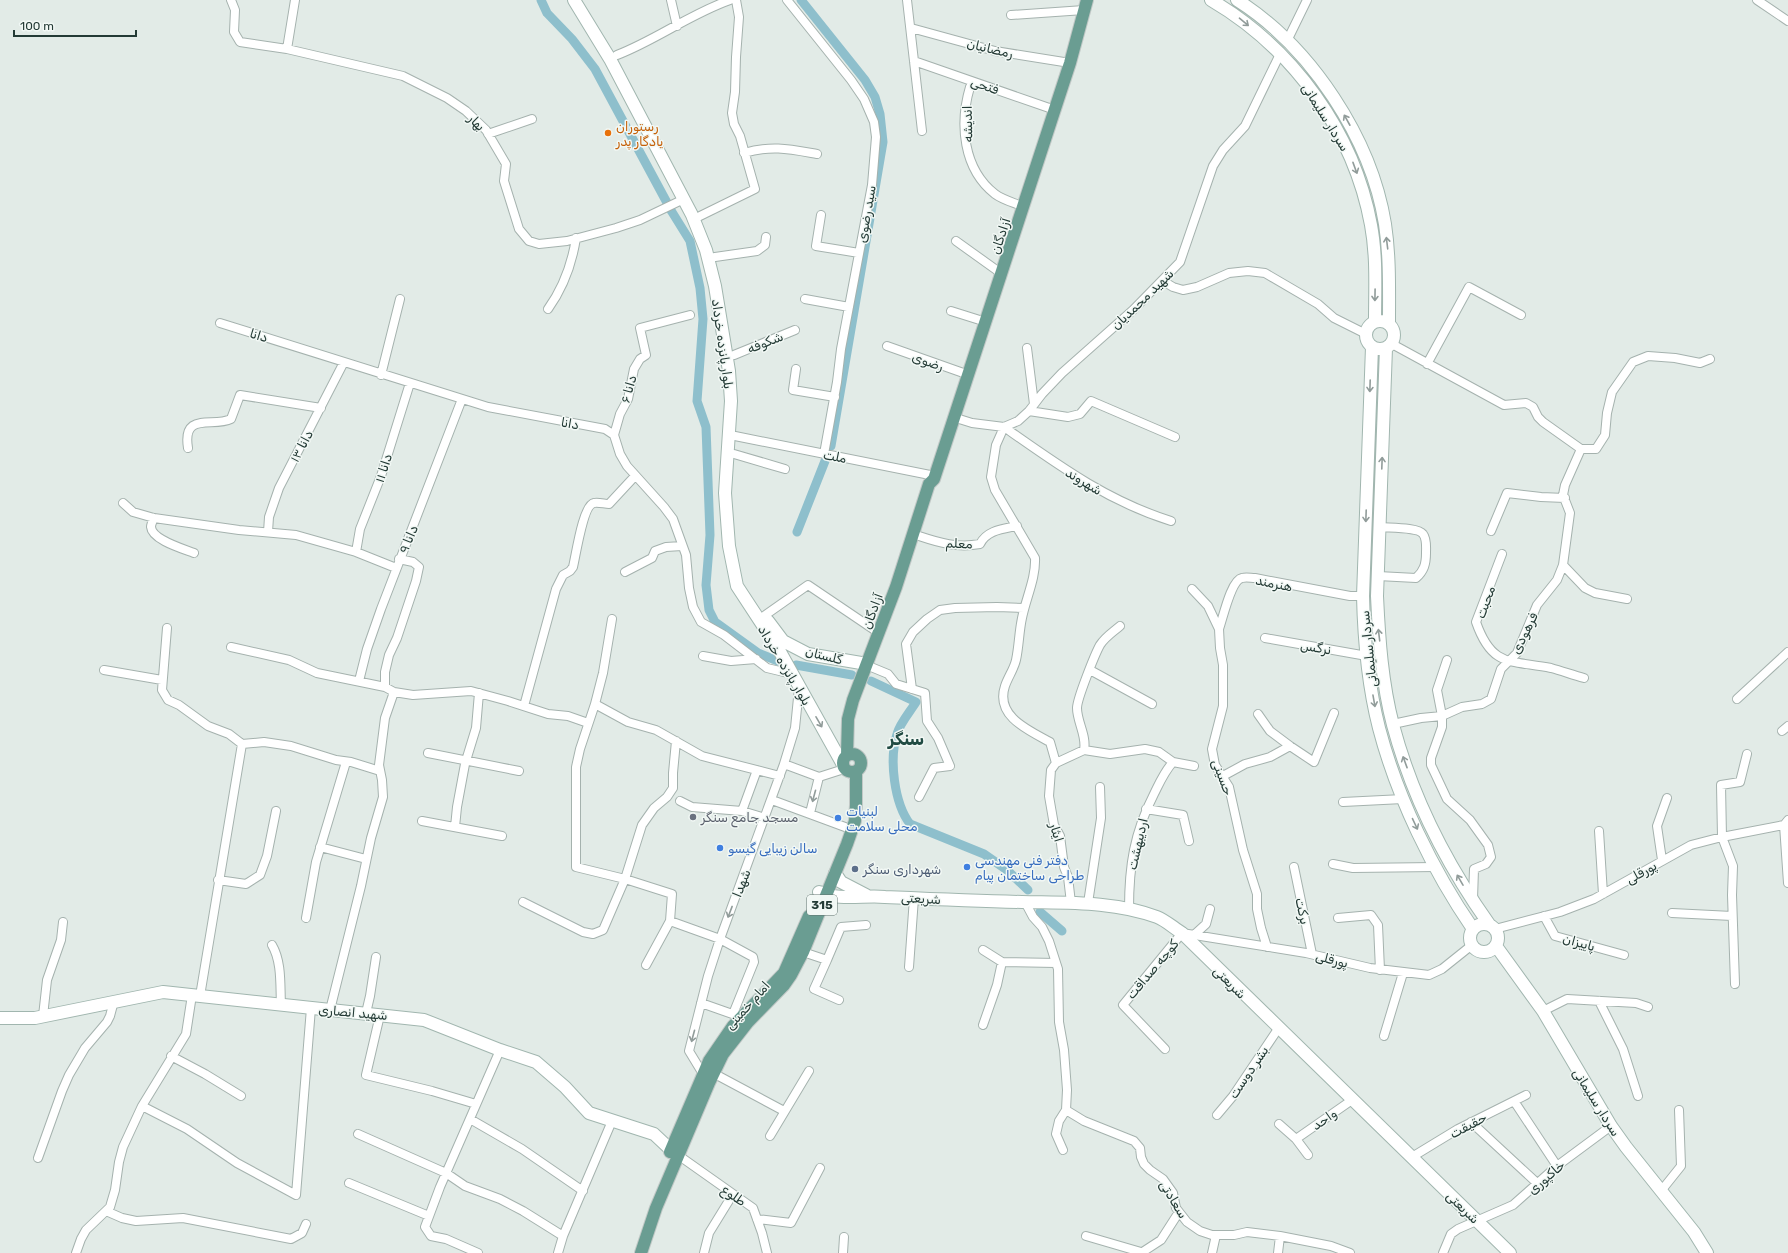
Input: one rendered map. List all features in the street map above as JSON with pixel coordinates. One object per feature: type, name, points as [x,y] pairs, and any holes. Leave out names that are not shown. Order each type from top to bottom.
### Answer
[{"type":"main road","name":"آزادگان","points":[[849,764],[848,719],[869,666],[912,540],[929,484],[935,478],[956,418],[1070,63],[1086,5]]},
{"type":"main road","name":"آزادگان","points":[[869,666],[886,635],[936,486],[935,478]]},
{"type":"main road","name":"امام خمینی","points":[[741,1018],[784,985],[803,952],[848,820],[850,800],[849,764]]},
{"type":"main road","name":"امام خمینی","points":[[633,1253],[674,1152],[708,1074],[723,1054],[741,1018],[784,973],[823,893],[835,873],[855,821],[856,805],[849,764]]},
{"type":"main road","name":"امام خمینی","points":[[641,1253],[674,1152]]},
{"type":"street","name":"بهار","points":[[231,0],[235,10],[234,32],[240,42],[287,49],[403,76],[447,98],[466,111],[488,134],[506,164],[504,181],[519,229],[529,241],[539,244],[576,238],[616,228],[653,214],[684,199]]},
{"type":"street","points":[[287,49],[295,0]]},
{"type":"street","name":"بلوار پانزده خرداد","points":[[574,0],[610,59],[684,199],[706,250],[715,286],[730,379],[734,454],[733,493],[736,545],[744,584],[764,616],[783,641]]},
{"type":"street","name":"بلوار پانزده خرداد","points":[[584,0],[617,55],[700,216],[715,257],[722,285],[734,355],[739,401],[732,436],[725,493],[729,546],[738,586],[779,650],[800,688],[849,764]]},
{"type":"street","points":[[671,0],[677,26]]},
{"type":"street","points":[[617,55],[636,48],[719,4],[730,0]]},
{"type":"street","points":[[700,216],[755,189],[740,136],[734,124],[732,113],[735,92],[739,17],[736,0]]},
{"type":"street","name":"سید رضوی","points":[[787,0],[851,80],[869,109],[874,122],[876,136],[872,185],[849,307],[835,397],[824,454]]},
{"type":"street","points":[[907,0],[922,131]]},
{"type":"street","name":"سردار سلیمانی","points":[[1211,0],[1238,16],[1280,54],[1299,74],[1335,126],[1352,158],[1364,193],[1371,226],[1375,258],[1375,322]]},
{"type":"street","name":"سردار سلیمانی","points":[[1237,0],[1268,24],[1310,65],[1330,92],[1347,119],[1364,152],[1378,189],[1385,223],[1389,257],[1389,324]]},
{"type":"street","points":[[1287,41],[1307,0]]},
{"type":"street","points":[[1757,0],[1788,21]]},
{"type":"street","points":[[1011,16],[1086,5]]},
{"type":"street","name":"رمضانیان","points":[[911,28],[996,52],[1070,63]]},
{"type":"street","name":"شهید محمدیان","points":[[1004,427],[1018,421],[1062,373],[1163,281],[1180,262],[1213,166],[1223,150],[1246,126],[1280,54]]},
{"type":"street","name":"فتحی","points":[[914,61],[1055,110]]},
{"type":"street","name":"اندیشه","points":[[970,87],[965,104],[964,118],[965,142],[971,162],[981,181],[997,195],[1024,207]]},
{"type":"street","points":[[488,134],[532,119]]},
{"type":"street","points":[[744,153],[760,149],[778,148],[817,154]]},
{"type":"street","points":[[820,215],[816,246],[860,253]]},
{"type":"street","points":[[715,257],[757,251],[765,246],[766,236]]},
{"type":"street","points":[[548,309],[557,297],[568,272],[576,238]]},
{"type":"street","points":[[956,241],[1002,274]]},
{"type":"street","points":[[1163,281],[1173,287],[1183,290],[1197,287],[1229,273],[1248,271],[1265,273],[1318,304],[1334,318],[1366,334]]},
{"type":"street","points":[[1427,364],[1469,287],[1521,315]]},
{"type":"street","points":[[381,375],[400,299]]},
{"type":"street","points":[[805,299],[849,307]]},
{"type":"street","points":[[950,311],[986,322]]},
{"type":"street","name":"دانا ۶","points":[[614,435],[620,414],[628,399],[634,369],[640,359],[646,355],[640,328],[690,315]]},
{"type":"street","points":[[1382,321],[1389,324],[1394,330],[1395,337],[1389,346],[1379,350],[1372,347],[1367,342],[1366,334],[1370,325],[1375,322],[1382,321]]},
{"type":"street","name":"دانا","points":[[220,323],[381,375],[488,407],[605,429],[614,435]]},
{"type":"street","name":"شکوفه","points":[[734,355],[795,330]]},
{"type":"street","name":"رضوی","points":[[887,346],[969,375]]},
{"type":"street","points":[[1389,346],[1427,364],[1504,405],[1526,403],[1533,407],[1538,417],[1543,422],[1582,449],[1596,449],[1601,444],[1606,435],[1607,412],[1612,392],[1633,362],[1648,356],[1675,358],[1700,363],[1710,359]]},
{"type":"street","name":"سردار سلیمانی","points":[[1389,346],[1378,576],[1378,628],[1393,724],[1417,793],[1449,860],[1473,902],[1492,927]]},
{"type":"street","name":"سردار سلیمانی","points":[[1372,347],[1363,596],[1367,656],[1379,728],[1403,799],[1436,867],[1473,929]]},
{"type":"street","points":[[1027,348],[1032,407],[1068,417],[1080,414],[1091,401],[1175,437]]},
{"type":"street","name":"دانا ۱۳","points":[[268,532],[269,516],[279,488],[344,362]]},
{"type":"street","points":[[796,369],[794,390],[835,397]]},
{"type":"street","name":"دانا ۱۱","points":[[356,552],[360,528],[381,476],[410,383]]},
{"type":"street","points":[[188,448],[187,439],[190,429],[197,423],[211,421],[224,423],[231,419],[240,395],[321,408]]},
{"type":"street","name":"دانا ۹","points":[[359,681],[368,649],[399,559],[420,511],[462,399]]},
{"type":"street","points":[[956,418],[1004,427],[996,445],[991,477],[995,490],[1035,558],[1036,569],[1024,608],[1016,662],[1004,687],[1002,700],[1007,711],[1022,727],[1050,742],[1056,763],[1084,750],[1110,754],[1145,749],[1158,752],[1173,762],[1194,766]]},
{"type":"street","name":"شهروند","points":[[1004,427],[1077,478],[1120,501],[1149,514],[1171,521]]},
{"type":"street","points":[[614,435],[620,454],[627,466],[673,519],[686,555],[689,588],[693,608],[701,622],[724,635],[767,668],[792,674]]},
{"type":"street","name":"ملت","points":[[732,436],[935,478]]},
{"type":"street","name":"فرهودی","points":[[1442,716],[1462,707],[1482,704],[1491,699],[1501,669],[1517,653],[1537,605],[1557,580],[1563,565],[1570,513],[1563,495],[1565,485],[1582,449]]},
{"type":"street","points":[[734,454],[785,469]]},
{"type":"street","points":[[524,706],[556,589],[563,575],[574,567],[584,514],[589,505],[594,502],[609,504],[635,476]]},
{"type":"street","points":[[1491,531],[1507,493],[1565,498]]},
{"type":"street","points":[[123,504],[133,512],[154,518],[240,530],[296,535],[356,552],[396,568]]},
{"type":"street","points":[[154,518],[151,527],[154,534],[160,539],[194,553]]},
{"type":"street","name":"معلم","points":[[919,536],[948,545],[972,545],[980,544],[983,537],[991,533],[1017,526]]},
{"type":"street","points":[[1378,576],[1416,578],[1423,572],[1426,561],[1426,542],[1423,534],[1417,530],[1380,527]]},
{"type":"street","points":[[625,572],[652,558],[656,551],[666,546],[682,546]]},
{"type":"street","name":"محبت","points":[[1502,554],[1476,622],[1485,643],[1498,656],[1508,662]]},
{"type":"street","points":[[385,687],[385,672],[389,655],[397,638],[416,581],[419,567],[413,562],[399,559]]},
{"type":"street","points":[[1563,565],[1585,588],[1595,593],[1627,599]]},
{"type":"street","name":"هنرمند","points":[[1219,629],[1230,593],[1236,582],[1241,578],[1255,578],[1350,596],[1363,596]]},
{"type":"street","points":[[764,616],[808,585],[879,633]]},
{"type":"street","points":[[1192,589],[1208,606],[1219,629]]},
{"type":"street","points":[[912,689],[906,644],[913,632],[927,619],[940,610],[955,608],[1024,608]]},
{"type":"street","points":[[612,619],[595,704],[580,749],[576,767],[576,867],[625,879],[672,894],[670,921],[646,965]]},
{"type":"street","points":[[1084,750],[1085,744],[1079,723],[1077,707],[1100,644],[1120,626]]},
{"type":"street","points":[[167,628],[162,690],[168,700],[179,705],[208,726],[229,734],[242,744],[264,742],[291,746],[380,771]]},
{"type":"street","name":"حسینی","points":[[1219,629],[1223,706],[1212,749],[1216,765],[1229,787],[1243,850],[1257,894],[1257,909],[1267,947]]},
{"type":"street","name":"نرگس","points":[[1265,638],[1367,656]]},
{"type":"street","name":"گلستان","points":[[783,641],[808,654],[869,666]]},
{"type":"street","points":[[230,647],[289,660],[317,673],[385,687],[394,692],[413,695],[471,691],[548,714],[568,716],[588,723]]},
{"type":"street","points":[[1737,699],[1788,652]]},
{"type":"street","points":[[703,656],[731,661],[756,659]]},
{"type":"street","points":[[1447,660],[1437,690],[1442,716],[1442,728],[1431,758],[1431,765],[1446,799],[1470,820],[1488,845],[1491,857],[1486,864],[1474,869],[1473,902]]},
{"type":"street","points":[[1508,662],[1551,668],[1584,678]]},
{"type":"street","points":[[869,666],[888,674],[896,684],[925,693],[927,721],[938,738],[950,766],[934,768],[919,797]]},
{"type":"street","points":[[104,670],[162,680]]},
{"type":"street","points":[[1090,670],[1152,704]]},
{"type":"street","name":"شهدا","points":[[708,1074],[690,1055],[689,1051],[700,1003],[720,939],[784,764],[795,728],[800,688]]},
{"type":"street","points":[[330,1010],[344,960],[348,935],[361,886],[366,859],[383,797],[379,765],[385,718],[394,692]]},
{"type":"street","points":[[455,827],[456,807],[466,760],[476,728],[479,693]]},
{"type":"street","points":[[595,704],[628,722],[656,730],[702,756],[780,776]]},
{"type":"street","points":[[1258,714],[1270,731],[1314,762],[1334,713]]},
{"type":"street","points":[[1393,724],[1421,718],[1442,716]]},
{"type":"street","points":[[523,902],[583,932],[593,934],[603,930],[625,879],[642,825],[654,808],[667,797],[673,788],[676,741]]},
{"type":"street","points":[[76,1253],[86,1230],[110,1207],[115,1190],[123,1147],[142,1106],[186,1034],[196,996],[242,744]]},
{"type":"street","points":[[1223,776],[1245,764],[1270,757],[1290,746]]},
{"type":"street","points":[[428,753],[519,771]]},
{"type":"street","points":[[1735,984],[1732,916],[1733,866],[1722,837],[1721,786],[1740,782],[1747,754]]},
{"type":"street","points":[[306,918],[320,847],[346,762]]},
{"type":"street","name":"اردیبهشت","points":[[1129,909],[1129,881],[1139,825],[1164,772],[1173,762]]},
{"type":"street","name":"ایثار","points":[[1056,763],[1051,770],[1049,796],[1054,825],[1060,836],[1064,867],[1068,877],[1071,903]]},
{"type":"street","points":[[784,764],[819,777],[849,764]]},
{"type":"street","points":[[742,811],[757,770]]},
{"type":"street","points":[[810,813],[819,777]]},
{"type":"street","points":[[1088,903],[1101,818],[1100,788]]},
{"type":"street","points":[[1662,860],[1658,826],[1667,798]]},
{"type":"street","points":[[1344,802],[1403,799]]},
{"type":"street","points":[[772,800],[845,827]]},
{"type":"street","points":[[680,802],[692,807],[742,811],[765,818]]},
{"type":"street","points":[[1146,809],[1183,815],[1189,841]]},
{"type":"street","points":[[218,880],[246,884],[260,875],[267,856],[276,811]]},
{"type":"street","points":[[422,821],[502,836]]},
{"type":"street","points":[[1787,824],[1788,883]]},
{"type":"street","name":"پورقلی","points":[[1492,927],[1544,916],[1594,899],[1691,845],[1787,824]]},
{"type":"street","points":[[1599,831],[1603,894]]},
{"type":"street","points":[[320,847],[366,859]]},
{"type":"street","points":[[1334,864],[1353,868],[1436,867]]},
{"type":"street","name":"برکت","points":[[1294,867],[1312,954]]},
{"type":"street","name":"شریعتی","points":[[835,873],[841,882],[867,896]]},
{"type":"street","name":"شریعتی","points":[[823,893],[847,897],[867,896],[1088,903],[1129,909],[1158,918],[1188,934],[1278,1029],[1478,1220],[1510,1253]]},
{"type":"street","points":[[909,967],[914,898]]},
{"type":"street","points":[[1025,902],[1033,917],[1042,927],[1049,941],[1058,969],[1059,1022],[1064,1050],[1068,1090],[1066,1110],[1059,1121],[1056,1134],[1063,1150]]},
{"type":"street","name":"کوچه صداقت","points":[[1165,1049],[1123,1004],[1188,934],[1206,924],[1210,909]]},
{"type":"street","points":[[1672,913],[1732,916]]},
{"type":"street","points":[[1338,918],[1371,915],[1378,925],[1380,970]]},
{"type":"street","name":"پاییزان","points":[[1544,916],[1555,936],[1624,955]]},
{"type":"street","points":[[670,921],[720,939],[749,954],[754,962],[741,1018],[700,1003]]},
{"type":"street","points":[[43,1016],[47,980],[61,940],[63,922]]},
{"type":"street","points":[[1480,924],[1492,927],[1498,937],[1496,946],[1484,952],[1472,946],[1470,937],[1473,929],[1480,924]]},
{"type":"street","points":[[840,1000],[814,989],[841,927],[866,926]]},
{"type":"street","name":"پورقلی","points":[[1188,934],[1312,954],[1380,970],[1429,975],[1442,969],[1472,946]]},
{"type":"street","points":[[272,945],[276,952],[279,968],[281,1005]]},
{"type":"street","name":"سردار سلیمانی","points":[[1496,946],[1542,1012],[1611,1126],[1694,1232],[1707,1253]]},
{"type":"street","points":[[983,950],[1002,962],[1056,963]]},
{"type":"street","points":[[803,952],[827,960]]},
{"type":"street","points":[[366,1013],[376,957]]},
{"type":"street","points":[[983,1025],[997,985],[1002,962]]},
{"type":"street","points":[[1384,1036],[1403,973]]},
{"type":"street","name":"شهید انصاری","points":[[0,1018],[35,1018],[114,1000],[163,992],[424,1020],[500,1050],[536,1062],[565,1087],[589,1113],[654,1134],[674,1152]]},
{"type":"street","points":[[1542,1012],[1567,998],[1636,1003],[1648,1007]]},
{"type":"street","points":[[38,1158],[69,1075],[85,1048],[107,1022],[114,1000]]},
{"type":"street","points":[[1599,1001],[1623,1049],[1638,1096]]},
{"type":"street","points":[[142,1106],[187,1129],[237,1163],[296,1195],[311,1008]]},
{"type":"street","points":[[380,1015],[366,1075],[432,1091],[476,1104]]},
{"type":"street","name":"بشر دوست","points":[[1217,1115],[1233,1096],[1278,1029]]},
{"type":"street","points":[[478,1253],[446,1239],[431,1236],[425,1227],[446,1173],[500,1050]]},
{"type":"street","points":[[172,1056],[241,1096]]},
{"type":"street","points":[[770,1136],[809,1071]]},
{"type":"street","points":[[708,1074],[784,1111]]},
{"type":"street","name":"حقیقت","points":[[1412,1157],[1471,1122],[1526,1095]]},
{"type":"street","name":"واحد","points":[[1296,1139],[1352,1100]]},
{"type":"street","points":[[1514,1101],[1557,1166]]},
{"type":"street","name":"سعادتی","points":[[1066,1110],[1097,1127],[1134,1141],[1140,1148],[1141,1157],[1144,1164],[1163,1179],[1173,1193],[1176,1208],[1187,1222],[1200,1231],[1216,1235],[1234,1235],[1247,1232],[1280,1236],[1331,1246],[1350,1253]]},
{"type":"street","points":[[1661,1191],[1682,1166],[1679,1110]]},
{"type":"street","points":[[470,1119],[522,1149],[583,1191]]},
{"type":"street","points":[[558,1253],[563,1236],[612,1121]]},
{"type":"street","points":[[1471,1122],[1538,1184]]},
{"type":"street","points":[[1279,1124],[1296,1139],[1308,1155]]},
{"type":"street","name":"خاکپوری","points":[[1443,1253],[1451,1234],[1458,1229],[1513,1205],[1557,1166],[1611,1126]]},
{"type":"street","points":[[358,1134],[446,1173],[465,1186],[500,1199],[523,1211],[563,1236]]},
{"type":"street","name":"طلوع","points":[[674,1152],[753,1208],[767,1253]]},
{"type":"street","points":[[757,1219],[791,1223],[820,1168]]},
{"type":"street","points":[[349,1183],[429,1216]]},
{"type":"street","points":[[704,1253],[709,1233],[733,1194]]},
{"type":"street","points":[[106,1211],[122,1218],[136,1221],[183,1218],[291,1239],[302,1233],[306,1224]]},
{"type":"street","points":[[1086,1236],[1141,1253],[1161,1240],[1179,1212]]},
{"type":"street","points":[[1212,1253],[1216,1235]]},
{"type":"street","points":[[1278,1253],[1280,1236]]},
{"type":"street","points":[[843,1253],[844,1237]]},
{"type":"waterway","points":[[541,0],[547,13],[572,39],[595,69],[672,212],[690,241],[700,288],[703,319],[697,401],[706,427],[710,535],[706,585],[709,610],[715,622],[758,653],[778,661]]},
{"type":"waterway","points":[[801,0],[865,80],[875,97],[880,114],[883,142],[831,446]]},
{"type":"waterway","points":[[797,532],[825,461]]},
{"type":"waterway","points":[[796,665],[852,675]]},
{"type":"waterway","points":[[871,681],[916,702],[898,730],[893,756],[894,780],[897,793],[900,805],[910,824],[984,854],[1007,870],[1028,890]]},
{"type":"waterway","points":[[1040,912],[1062,931]]},
{"type":"place","name":"رستوران یادگار پدر","points":[[608,133]]},
{"type":"place","name":"مسجد جامع سنگر","points":[[693,817]]},
{"type":"place","name":"لبنیات محلی سلامت","points":[[838,818]]},
{"type":"place","name":"سالن زیبایی گیسو","points":[[720,848]]},
{"type":"place","name":"دفتر فنی مهندسی طراحی ساختمان پیام","points":[[967,867]]},
{"type":"place","name":"شهرداری سنگر","points":[[855,869]]},
{"type":"district","name":"سنگر","points":[[906,739]]}]
